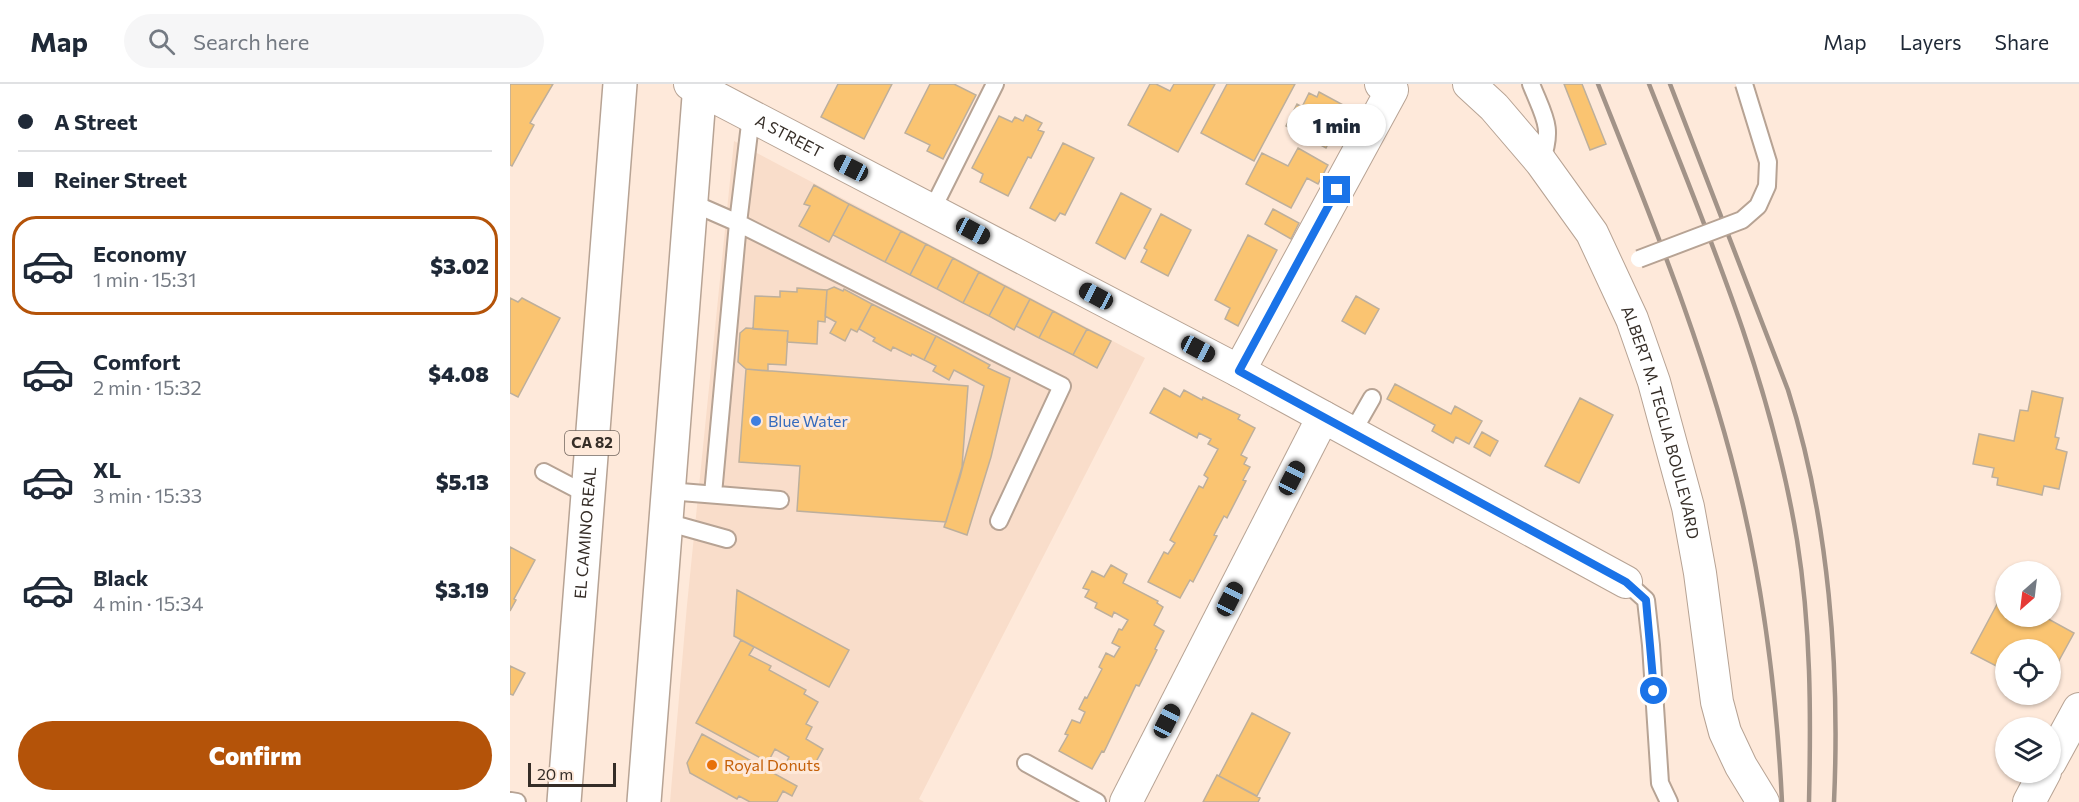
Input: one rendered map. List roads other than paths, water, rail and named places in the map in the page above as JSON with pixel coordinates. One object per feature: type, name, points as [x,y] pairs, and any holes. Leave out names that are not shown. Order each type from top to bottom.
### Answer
[{"type":"main road","name":"EL CAMINO REAL","points":[[564,802],[621,84]]},
{"type":"main road","points":[[644,802],[690,202],[696,86]]},
{"type":"street","name":"ALBERT M. TEGLIA BOULEVARD","points":[[1469,84],[1491,95],[1592,233],[1632,319],[1654,382],[1688,507],[1700,573],[1718,702],[1725,732],[1741,766],[1763,802]]},
{"type":"street","name":"A STREET","points":[[696,86],[1239,371],[1626,582]]},
{"type":"street","points":[[1239,371],[1387,87]]},
{"type":"street","points":[[1126,802],[1323,417]]},
{"type":"street","points":[[2061,742],[2079,708]]},
{"type":"street","points":[[2029,802],[2039,783]]},
{"type":"lane","points":[[932,210],[995,84]]},
{"type":"lane","points":[[1531,84],[1548,125],[1548,144],[1541,162]]},
{"type":"lane","points":[[1610,271],[1742,220],[1758,206],[1767,186],[1768,162],[1744,84]]},
{"type":"lane","points":[[713,494],[738,223],[751,116]]},
{"type":"lane","points":[[690,202],[738,223],[1062,386],[999,521]]},
{"type":"lane","points":[[1352,433],[1372,398]]},
{"type":"lane","points":[[544,472],[588,495]]},
{"type":"lane","points":[[667,506],[713,494],[780,500]]},
{"type":"lane","points":[[667,506],[727,539]]},
{"type":"lane","name":"A STREET","points":[[1626,582],[1646,600],[1660,783],[1669,802]]},
{"type":"lane","points":[[1026,763],[1097,802]]},
{"type":"lane","points":[[511,801],[517,802]]},
{"type":"railway","points":[[1598,84],[1678,290],[1729,448],[1750,538],[1763,613],[1777,726],[1782,802]]},
{"type":"railway","points":[[1649,84],[1735,308],[1754,365],[1786,481],[1797,540],[1805,605],[1810,703],[1809,802]]},
{"type":"railway","points":[[1670,84],[1788,390],[1802,439],[1813,490],[1829,594],[1835,699],[1834,802]]},
{"type":"place","name":"Blue Water","points":[[756,421]]},
{"type":"place","name":"Royal Donuts","points":[[712,765]]}]
